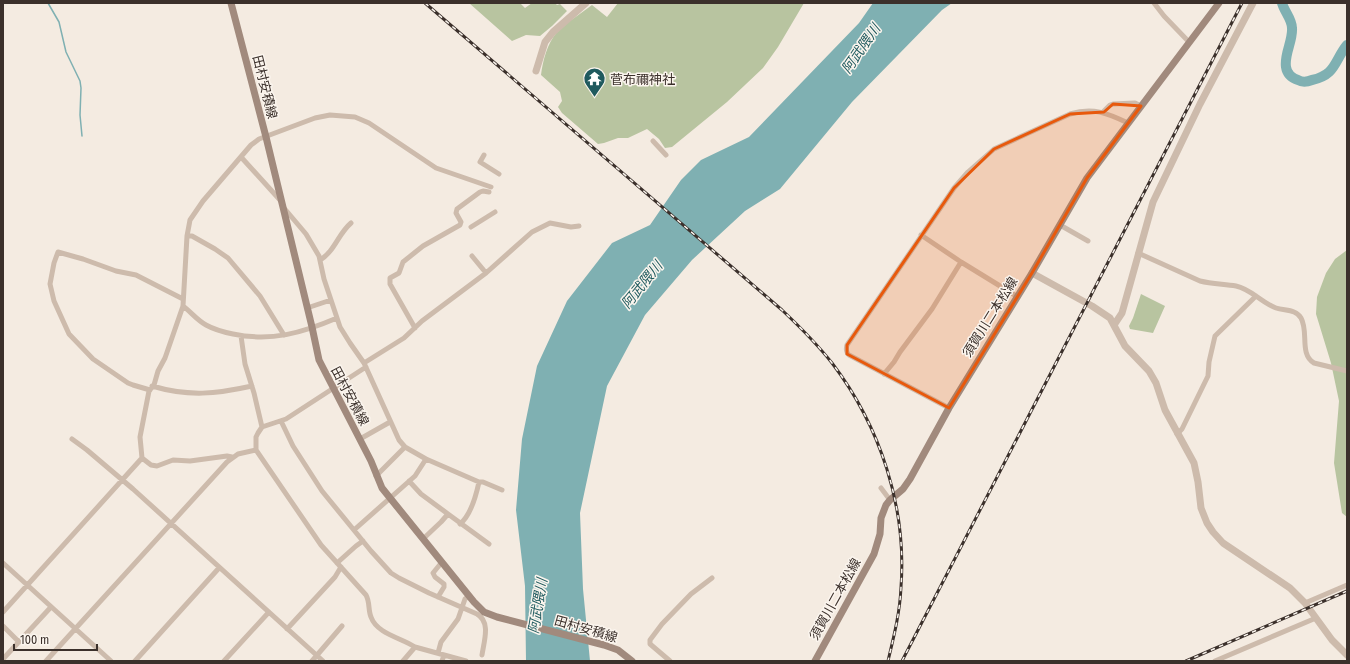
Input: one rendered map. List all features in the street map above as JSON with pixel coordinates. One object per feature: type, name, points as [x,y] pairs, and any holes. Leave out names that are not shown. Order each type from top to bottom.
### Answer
[{"type":"main road","name":"田村安積線","points":[[231,3],[266,137],[312,327],[318,360],[360,439],[382,488],[478,607],[484,612],[514,622],[594,642],[618,650],[632,661]]},
{"type":"main road","name":"須賀川二本松線","points":[[815,661],[874,554],[880,534],[881,518],[886,505],[903,489],[910,479],[949,408],[1018,297],[1087,178],[1219,3]]},
{"type":"street","points":[[536,71],[545,42],[553,32],[585,3]]},
{"type":"street","points":[[1154,3],[1164,16],[1189,42]]},
{"type":"street","points":[[1114,325],[1122,313],[1153,202],[1170,163],[1253,3]]},
{"type":"street","points":[[1103,112],[1110,104],[1135,103],[1141,106]]},
{"type":"street","points":[[949,408],[849,356],[846,347],[954,188],[976,164],[994,149],[1070,114],[1086,110],[1103,112],[1128,123]]},
{"type":"street","points":[[232,457],[227,456],[190,461],[173,460],[157,466],[151,465],[142,458],[140,438],[151,388],[165,358],[183,306],[187,236],[190,220],[196,210],[251,145],[266,137],[324,116],[346,115],[356,117],[369,123],[436,168],[490,190],[480,192],[457,209],[456,213],[461,222],[460,226],[423,246],[403,262],[399,273],[390,278],[390,284],[415,328]]},
{"type":"street","points":[[653,141],[666,155]]},
{"type":"street","points":[[484,155],[480,162],[499,174]]},
{"type":"street","points":[[241,157],[306,234],[320,260],[324,279],[337,318],[346,336],[365,365],[399,440],[405,447],[426,459],[479,482],[483,482],[502,490]]},
{"type":"street","points":[[471,227],[495,212]]},
{"type":"street","points":[[320,260],[331,251],[340,235],[351,223]]},
{"type":"street","points":[[466,661],[415,647],[377,627],[371,618],[366,595],[316,538],[256,450],[258,433],[262,427],[286,420],[334,390],[365,365],[404,338],[486,273],[536,230],[550,223],[571,227],[579,226]]},
{"type":"street","points":[[1060,225],[1088,241]]},
{"type":"street","points":[[187,236],[192,236],[216,249],[228,258],[260,296],[284,335]]},
{"type":"street","points":[[921,236],[1018,297]]},
{"type":"street","points":[[183,300],[136,275],[116,271],[58,252],[55,259],[51,275],[51,289],[54,301],[69,334],[93,359],[133,385],[177,392],[199,393],[224,392],[252,386]]},
{"type":"street","points":[[1138,253],[1200,281],[1238,286],[1270,305],[1294,312],[1300,316],[1304,328],[1306,349],[1310,361],[1347,371]]},
{"type":"street","points":[[472,256],[486,273]]},
{"type":"street","points":[[884,374],[932,309],[961,262]]},
{"type":"street","points":[[1032,273],[1107,315],[1125,346],[1154,377],[1165,410],[1194,463],[1201,508],[1207,523],[1213,532],[1223,543],[1286,584],[1305,604],[1332,640],[1347,655]]},
{"type":"street","points":[[1177,434],[1185,422],[1208,376],[1209,362],[1215,336],[1256,296]]},
{"type":"street","points":[[307,308],[331,300]]},
{"type":"street","points":[[183,306],[195,318],[216,330],[241,336],[264,338],[284,335],[337,318]]},
{"type":"street","points":[[241,336],[245,364],[262,427]]},
{"type":"street","points":[[281,421],[293,446],[318,486],[391,573],[480,616],[486,624],[482,654]]},
{"type":"street","points":[[360,439],[390,422]]},
{"type":"street","points":[[72,439],[122,480],[322,661]]},
{"type":"street","points":[[376,476],[405,447]]},
{"type":"street","points":[[46,661],[232,457],[256,450]]},
{"type":"street","points":[[3,612],[142,458]]},
{"type":"street","points":[[354,530],[415,476],[426,459]]},
{"type":"street","points":[[409,481],[421,494],[489,544]]},
{"type":"street","points":[[460,524],[468,514],[479,482]]},
{"type":"street","points":[[881,488],[890,500]]},
{"type":"street","points":[[423,539],[448,514]]},
{"type":"street","points":[[287,630],[335,577],[339,565],[356,546],[363,541]]},
{"type":"street","points":[[438,597],[444,587],[444,584],[435,577],[434,573],[442,562]]},
{"type":"street","points":[[3,564],[111,661]]},
{"type":"street","points":[[135,661],[219,568]]},
{"type":"street","points":[[670,661],[650,644],[650,640],[662,624],[691,594],[712,578]]},
{"type":"street","points":[[1305,604],[1347,585]]},
{"type":"street","points":[[438,653],[440,642],[457,621],[465,599],[469,596]]},
{"type":"street","points":[[5,659],[51,608]]},
{"type":"street","points":[[224,661],[269,612]]},
{"type":"street","points":[[1215,661],[1316,618]]},
{"type":"street","points":[[3,626],[19,642]]},
{"type":"street","points":[[312,661],[342,626]]},
{"type":"street","points":[[403,661],[415,647]]},
{"type":"street","points":[[442,661],[444,655]]},
{"type":"highlighted area","points":[[1113,104],[1141,106],[1087,178],[1032,273],[949,408],[847,354],[847,345],[954,188],[994,149],[1070,114],[1104,112]]},
{"type":"green space","points":[[469,3],[520,3],[525,8],[532,3],[555,3],[557,5],[560,4],[567,11],[540,36],[526,35],[512,41]]},
{"type":"green space","points":[[618,3],[804,3],[778,47],[763,68],[727,102],[672,147],[665,148],[659,139],[647,129],[628,138],[618,138],[598,144],[562,113],[558,107],[562,101],[560,92],[541,75],[544,58],[548,47],[560,29],[592,5],[607,17]]},
{"type":"green space","points":[[1347,250],[1347,517],[1342,513],[1334,463],[1339,401],[1331,363],[1316,314],[1317,297],[1326,273],[1335,259]]},
{"type":"green space","points":[[1141,294],[1165,306],[1153,333],[1130,329],[1129,326]]},
{"type":"water","name":"阿武隈川","points":[[873,3],[952,3],[942,10],[852,102],[780,189],[745,211],[692,260],[645,315],[607,386],[580,513],[583,589],[590,661],[526,661],[525,586],[516,510],[522,439],[537,366],[567,301],[612,243],[650,225],[681,180],[701,160],[749,137],[859,23]]},
{"type":"waterway","points":[[48,3],[59,22],[66,52],[80,81],[80,115],[82,136]]},
{"type":"waterway","points":[[1282,3],[1292,25],[1286,67],[1287,72],[1294,78],[1305,82],[1326,75],[1334,67],[1347,45]]},
{"type":"railway","points":[[425,3],[782,310],[820,349],[849,387],[877,440],[887,469],[900,527],[902,557],[901,587],[898,615],[888,661]]},
{"type":"railway","points":[[902,661],[1242,3]]},
{"type":"railway","points":[[1186,661],[1347,591]]},
{"type":"place","name":"菅布禰神社","points":[[595,98]]}]
